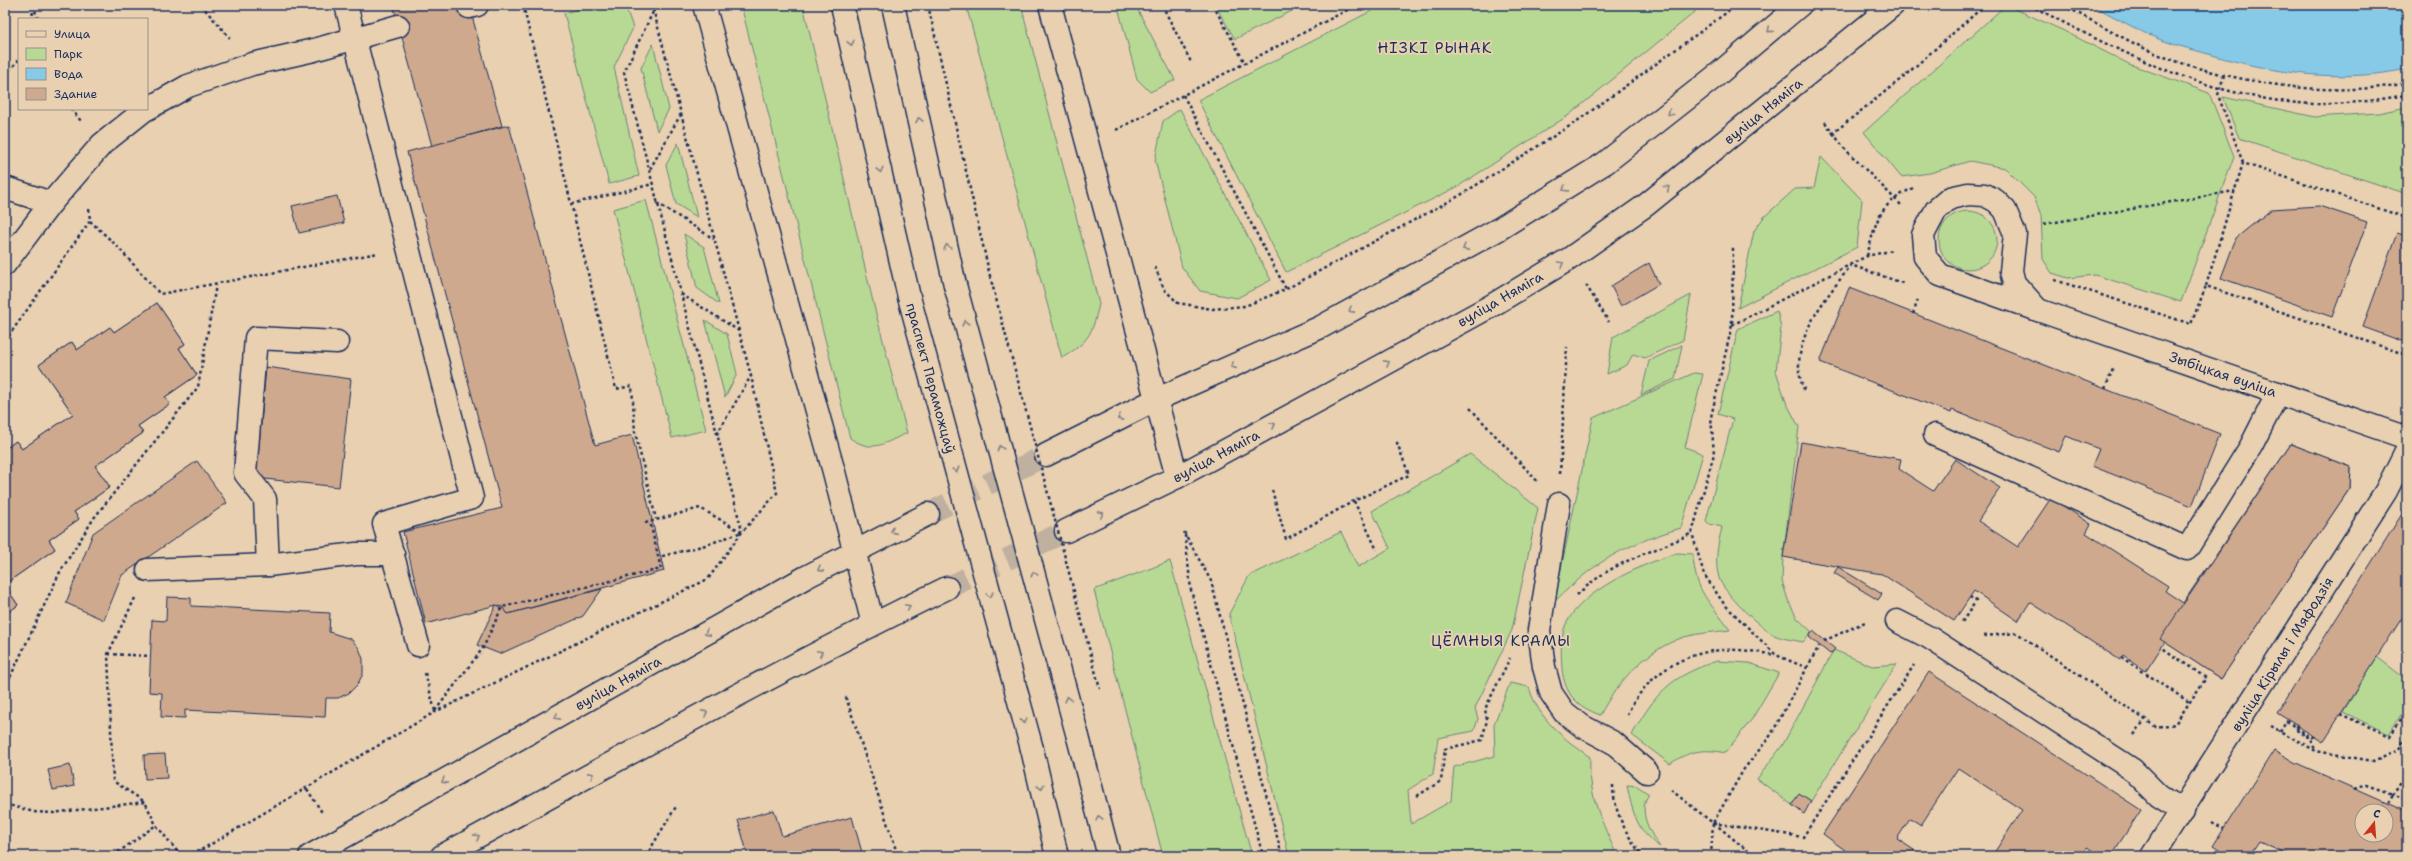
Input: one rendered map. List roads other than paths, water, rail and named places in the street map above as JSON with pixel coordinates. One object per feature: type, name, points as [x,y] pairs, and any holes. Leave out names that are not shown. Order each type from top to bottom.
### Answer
[{"type":"main road","points":[[346,5],[472,498],[384,524],[418,645]]},
{"type":"main road","points":[[704,5],[873,624]]},
{"type":"main road","name":"праспект Пераможцаў","points":[[842,5],[909,297],[1032,749],[1057,856]]},
{"type":"main road","points":[[894,5],[955,285],[1109,856]]},
{"type":"main road","points":[[1050,5],[1155,400],[1177,477]]},
{"type":"main road","points":[[1046,455],[1155,400],[1321,327],[1499,230],[1605,164],[1717,75],[1800,5]]},
{"type":"main road","name":"вуліца Няміга","points":[[1066,531],[1177,477],[1491,306],[1569,259],[1646,205],[1860,34],[1893,5]]},
{"type":"main road","points":[[148,108],[188,86],[252,64],[398,26]]},
{"type":"main road","points":[[5,264],[51,203],[83,169],[102,144],[146,110]]},
{"type":"main road","points":[[5,188],[51,203]]},
{"type":"main road","name":"Зыбіцкая вуліца","points":[[2038,310],[2014,283],[2011,271],[2016,234],[2006,210],[1996,201],[1985,195],[1968,194],[1950,198],[1936,210],[1926,226],[1923,240],[1925,257],[1940,275],[2038,310],[2407,438]]},
{"type":"main road","points":[[268,565],[264,499],[245,473],[256,338],[337,342]]},
{"type":"main road","points":[[1935,435],[2187,548],[2251,446],[2278,393]]},
{"type":"main road","name":"вуліца Кірылы і Мяфодзія","points":[[2152,856],[2183,811],[2386,491],[2407,448]]},
{"type":"main road","points":[[1559,504],[1539,630],[1544,667],[1551,693],[1564,712],[1582,726],[1614,743],[1647,772]]},
{"type":"main road","name":"вуліца Няміга","points":[[310,856],[854,550],[928,514]]},
{"type":"main road","points":[[148,570],[268,565],[356,554],[393,554]]},
{"type":"main road","points":[[442,856],[653,741],[873,624],[947,588]]},
{"type":"main road","points":[[1897,621],[1930,638],[2133,770],[2160,796],[2183,811]]},
{"type":"water","points":[[2092,5],[2407,5],[2407,69],[2382,73],[2333,76],[2260,67],[2236,62],[2164,41],[2142,32]]},
{"type":"tunnel","points":[[928,514],[1046,455]]},
{"type":"tunnel","points":[[947,588],[1066,531]]},
{"type":"district","name":"НІЗКІ РЫНАК","points":[[1435,48]]},
{"type":"district","name":"ЦЁМНЫЯ КРАМЫ","points":[[1501,641]]}]
